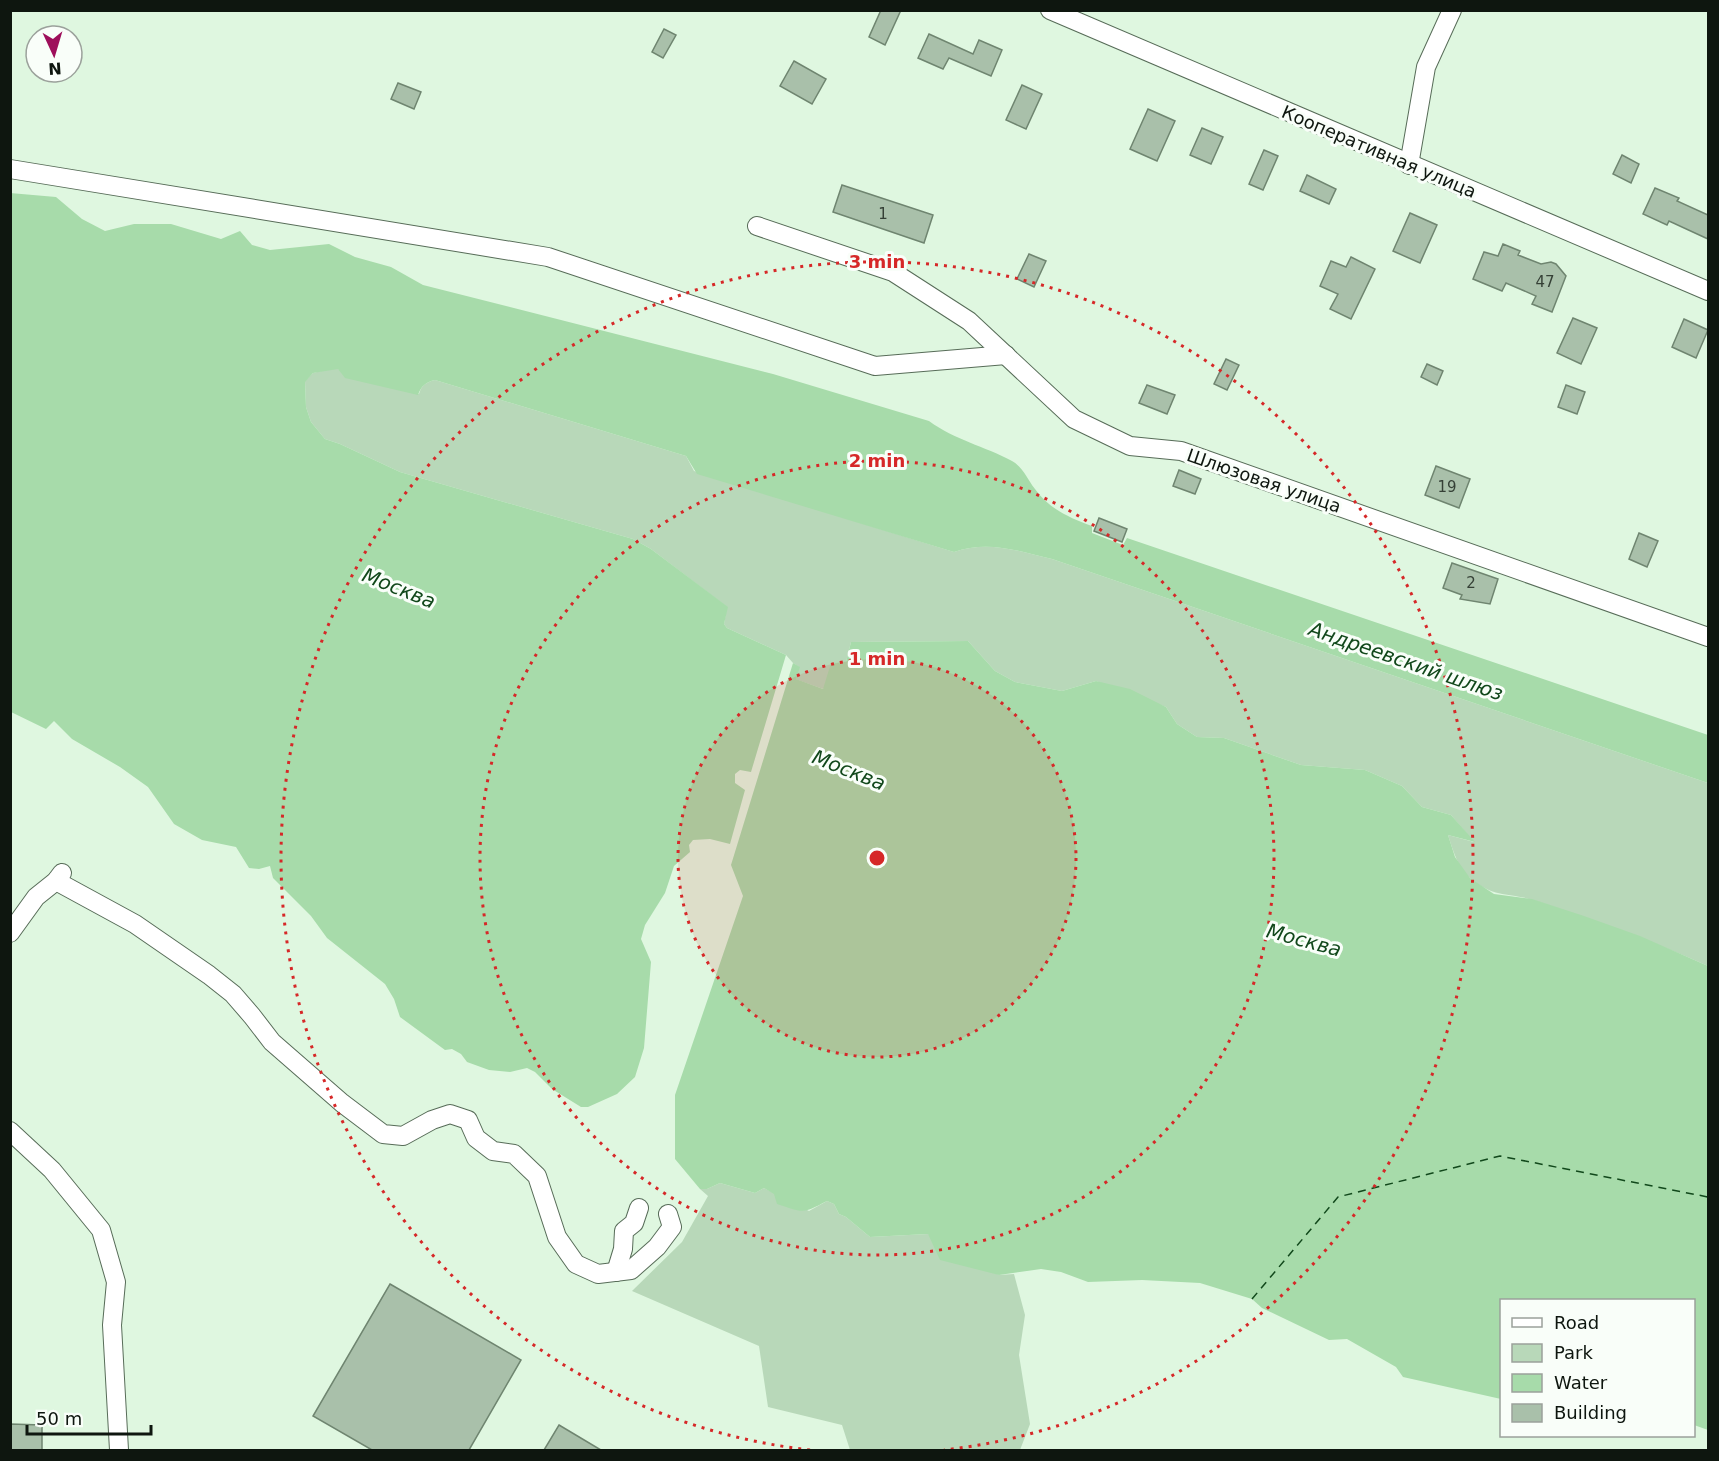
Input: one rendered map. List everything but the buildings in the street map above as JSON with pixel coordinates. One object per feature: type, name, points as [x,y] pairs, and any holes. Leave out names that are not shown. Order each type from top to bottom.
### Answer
[{"type":"street","name":"Кооперативная улица","points":[[1050,10],[1708,291]]},
{"type":"street","points":[[1409,165],[1426,67],[1452,10]]},
{"type":"street","points":[[10,169],[548,257],[875,366],[1006,355]]},
{"type":"street","name":"Шлюзовая улица","points":[[757,226],[893,272],[969,321],[1074,418],[1130,446],[1181,451],[1708,636]]},
{"type":"street","points":[[10,933],[36,897],[60,877],[135,924],[233,994],[272,1042],[342,1103],[383,1134],[403,1136],[432,1120],[450,1114],[468,1120],[476,1138],[493,1151],[514,1154],[537,1176],[557,1237],[576,1264],[598,1274],[631,1270],[657,1247],[672,1227],[668,1214]]},
{"type":"street","points":[[10,1131],[52,1170],[101,1230],[116,1282],[112,1325],[119,1450]]},
{"type":"street","points":[[616,1272],[623,1249],[624,1231],[634,1223],[639,1208]]},
{"type":"green space","points":[[338,369],[419,394],[424,385],[435,380],[686,456],[694,471],[954,552],[991,547],[1052,559],[1708,783],[1708,966],[1602,923],[1527,898],[1488,890],[1471,879],[1463,870],[1448,835],[1474,842],[1451,815],[1422,807],[1402,786],[1365,770],[1301,765],[1224,738],[1197,737],[1177,724],[1166,707],[1096,681],[1062,691],[1015,682],[995,671],[968,641],[851,642],[846,662],[823,689],[795,679],[799,667],[786,655],[727,628],[724,624],[727,607],[651,549],[633,539],[400,472],[325,439],[311,422],[306,407],[305,381],[313,373]]},
{"type":"green space","points":[[720,1183],[755,1193],[764,1188],[809,1211],[827,1201],[834,1204],[839,1214],[870,1237],[928,1234],[999,1275],[1014,1274],[1025,1315],[1019,1355],[1030,1424],[1020,1450],[850,1450],[842,1425],[768,1407],[759,1346],[632,1291],[682,1242],[708,1196],[700,1189],[707,1189]]},
{"type":"water","points":[[10,193],[56,197],[82,219],[105,231],[134,224],[171,224],[221,239],[240,231],[252,245],[270,250],[329,244],[355,257],[391,267],[423,285],[773,374],[929,421],[949,433],[1012,461],[1047,502],[1068,516],[1092,526],[1092,533],[1123,545],[1127,538],[1708,735],[1708,783],[1052,559],[991,547],[954,552],[697,474],[686,456],[435,380],[424,385],[418,395],[345,378],[338,369],[313,373],[305,382],[306,407],[311,422],[325,439],[400,472],[633,539],[651,549],[728,607],[724,624],[727,628],[786,655],[751,772],[740,770],[735,774],[735,783],[745,790],[730,844],[710,839],[693,840],[689,845],[690,852],[674,866],[665,893],[645,925],[641,939],[651,962],[644,1048],[635,1077],[617,1094],[588,1107],[581,1107],[552,1089],[535,1072],[527,1068],[510,1072],[489,1070],[467,1062],[461,1054],[452,1049],[445,1050],[400,1017],[394,999],[385,984],[327,938],[311,916],[273,878],[270,866],[259,869],[249,868],[236,847],[202,840],[174,824],[148,787],[120,767],[72,739],[54,721],[46,729],[11,712]]},
{"type":"water","name":"Москва","points":[[968,641],[995,671],[1015,682],[1062,691],[1096,681],[1130,689],[1166,707],[1177,724],[1197,737],[1224,738],[1301,765],[1365,770],[1402,786],[1422,807],[1451,815],[1475,842],[1448,835],[1455,857],[1470,878],[1494,894],[1532,899],[1584,916],[1640,936],[1708,966],[1708,1430],[1695,1425],[1695,1299],[1500,1299],[1500,1399],[1403,1377],[1396,1367],[1347,1339],[1329,1340],[1262,1308],[1252,1299],[1200,1283],[1142,1280],[1088,1282],[1061,1272],[1041,1269],[999,1275],[940,1260],[928,1234],[870,1237],[839,1214],[834,1204],[827,1201],[803,1211],[777,1204],[774,1194],[764,1188],[755,1193],[720,1183],[707,1189],[700,1189],[675,1159],[675,1095],[743,896],[731,865],[793,663],[800,667],[796,679],[823,689],[831,663],[846,662],[851,642]]},
{"type":"ferry route","points":[[1252,1299],[1338,1197],[1500,1156],[1708,1197]]},
{"type":"water label","name":"Андреевский шлюз","points":[[1406,661]]}]
